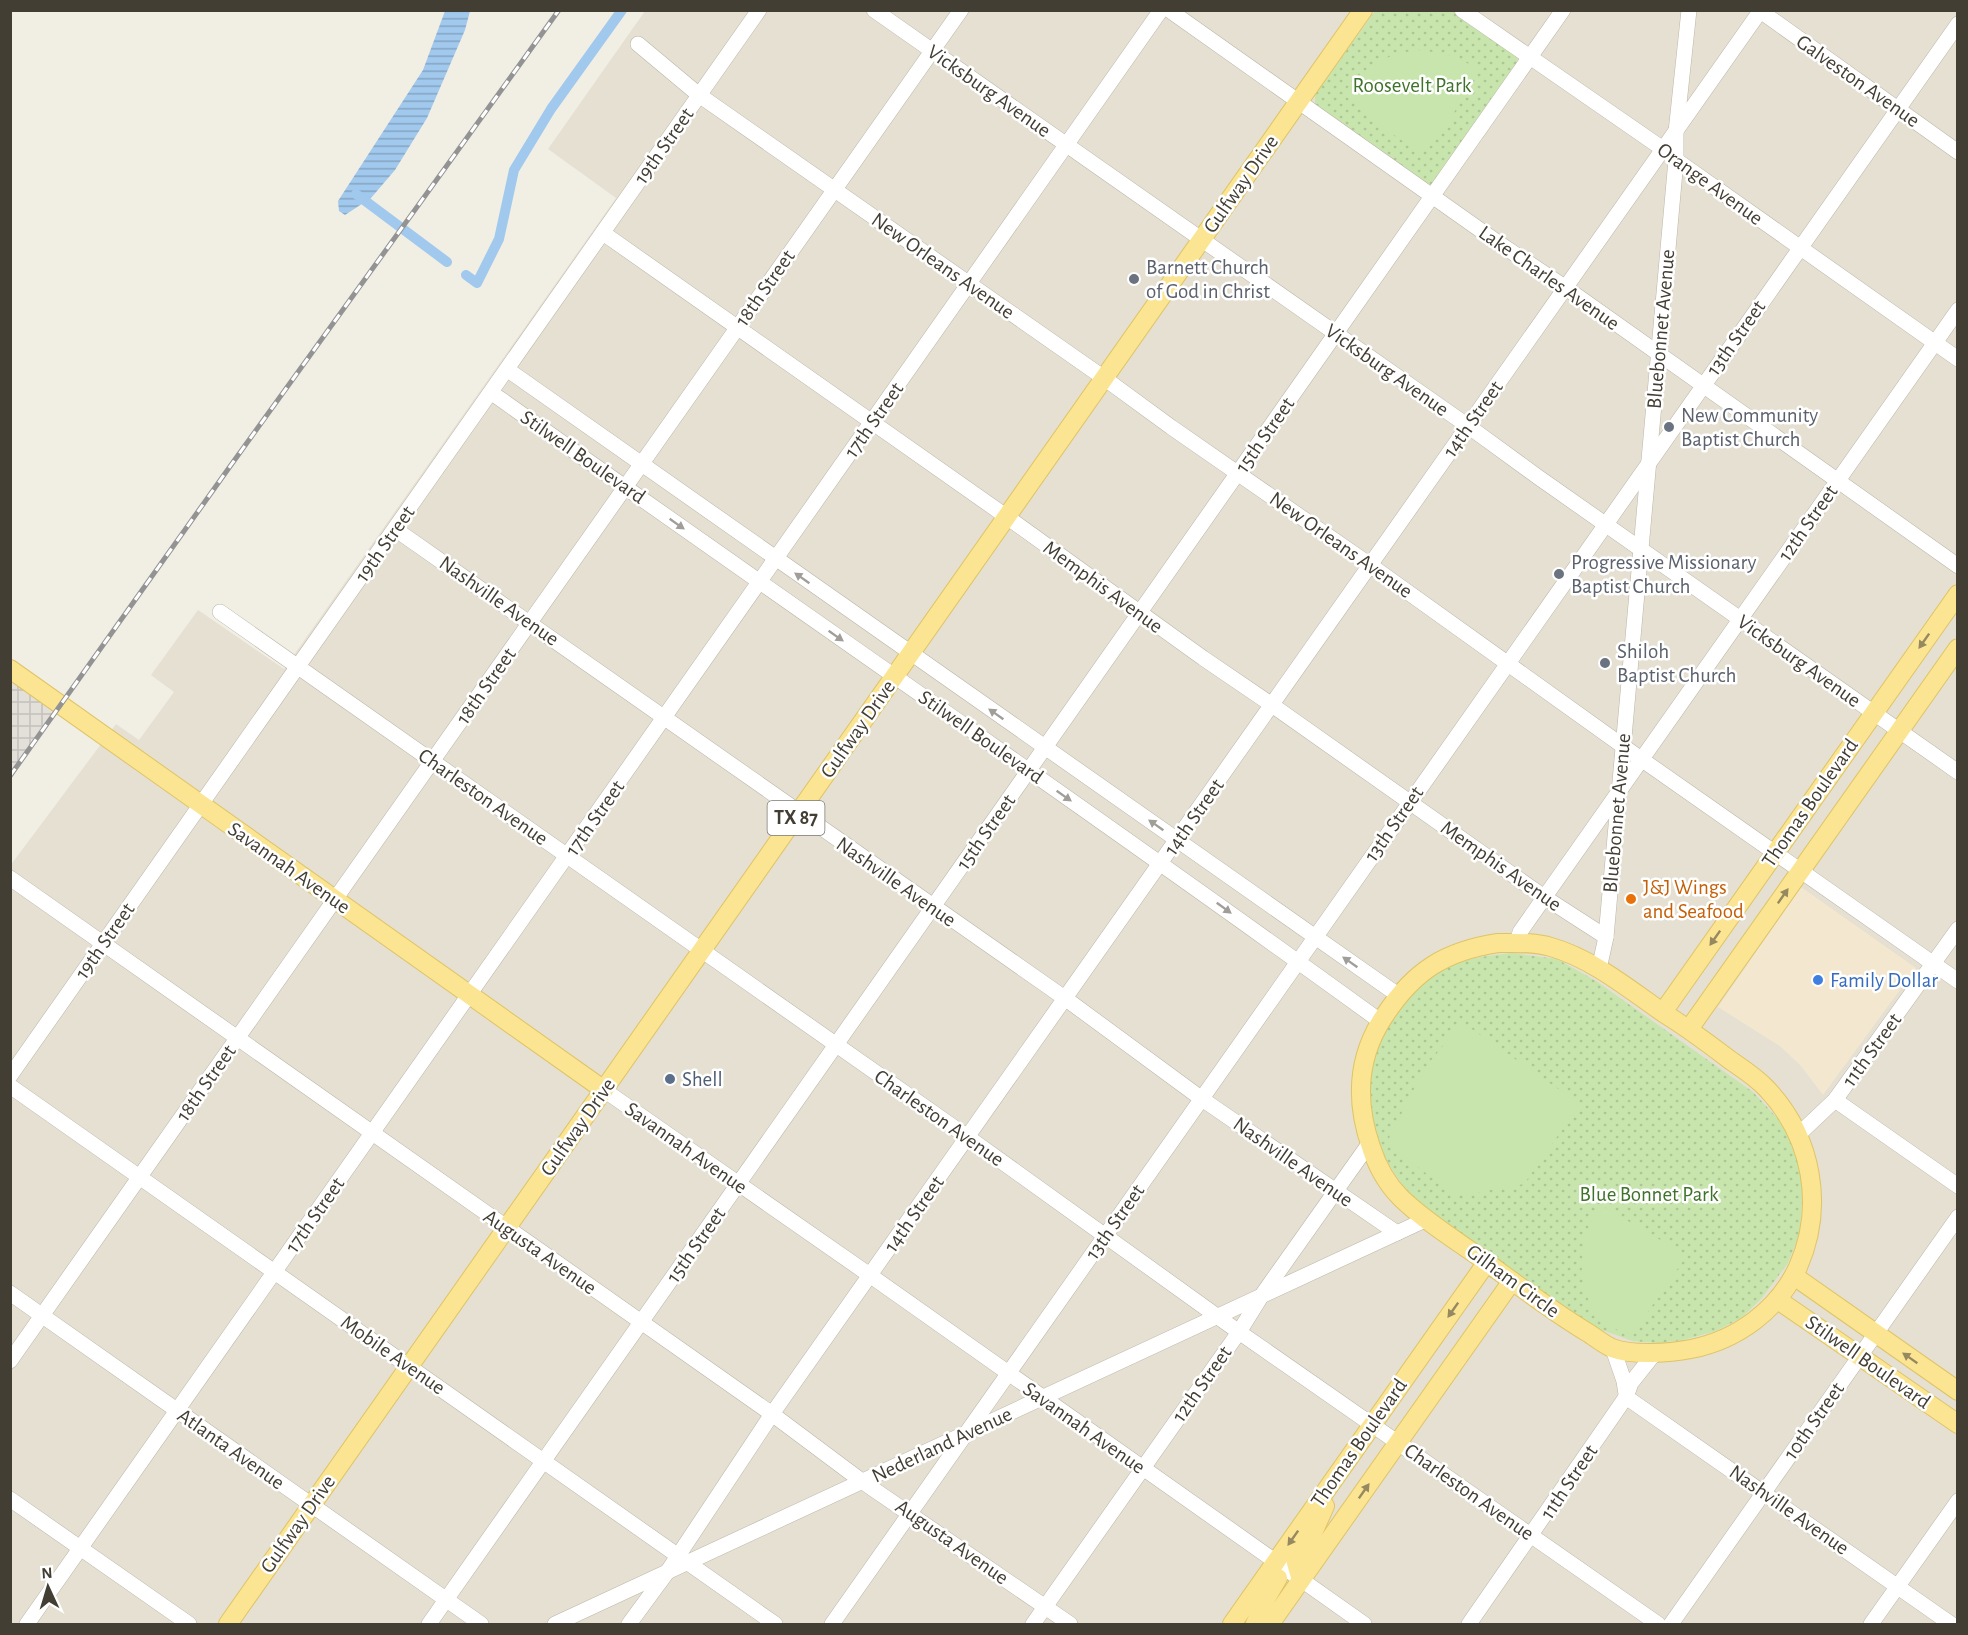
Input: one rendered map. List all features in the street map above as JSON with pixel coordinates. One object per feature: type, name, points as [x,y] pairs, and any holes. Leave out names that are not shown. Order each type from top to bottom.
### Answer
[{"type":"main road","name":"Gulfway Drive","points":[[228,1624],[1363,10]]},
{"type":"main road","name":"Thomas Boulevard","points":[[1663,1012],[1958,594]]},
{"type":"main road","name":"Thomas Boulevard","points":[[1689,1029],[1958,648]]},
{"type":"main road","name":"Savannah Avenue","points":[[10,669],[604,1090]]},
{"type":"main road","name":"Gilham Circle","points":[[1517,943],[1549,946],[1574,955],[1599,969],[1663,1012],[1766,1088],[1790,1119],[1798,1134],[1810,1172],[1813,1210],[1811,1228],[1803,1255],[1794,1275],[1778,1300],[1753,1321],[1727,1338],[1679,1352],[1654,1354],[1613,1348],[1580,1329],[1427,1219],[1401,1197],[1376,1162],[1362,1120],[1359,1098],[1360,1077],[1367,1048],[1380,1021],[1398,995],[1410,981],[1446,957],[1479,946],[1517,943]]},
{"type":"main road","name":"Thomas Boulevard","points":[[1232,1624],[1486,1262]]},
{"type":"main road","name":"Stilwell Boulevard","points":[[1794,1275],[1958,1391]]},
{"type":"main road","name":"Thomas Boulevard","points":[[1270,1624],[1512,1281]]},
{"type":"main road","name":"Stilwell Boulevard","points":[[1778,1300],[1958,1424]]},
{"type":"main road","points":[[1301,1580],[1296,1563],[1309,1542],[1327,1502],[1334,1479]]},
{"type":"main road","points":[[1255,1624],[1278,1578],[1275,1563]]},
{"type":"street","name":"19th Street","points":[[10,1076],[759,10]]},
{"type":"street","name":"Vicksburg Avenue","points":[[874,10],[1958,772]]},
{"type":"street","name":"18th Street","points":[[10,1361],[961,10]]},
{"type":"street","name":"17th Street","points":[[27,1624],[1161,10]]},
{"type":"street","name":"Lake Charles Avenue","points":[[1169,10],[1958,566]]},
{"type":"street","name":"Orange Avenue","points":[[1462,10],[1663,149],[1958,359]]},
{"type":"street","name":"15th Street","points":[[429,1624],[1563,10]]},
{"type":"street","name":"Bluebonnet Avenue","points":[[1599,969],[1606,937],[1676,160],[1676,132],[1689,10]]},
{"type":"street","name":"14th Street","points":[[683,1560],[772,1414],[969,1138],[1760,11]]},
{"type":"street","name":"Galveston Avenue","points":[[1760,11],[1958,152]]},
{"type":"street","name":"13th Street","points":[[832,1624],[1958,24]]},
{"type":"street","name":"New Orleans Avenue","points":[[638,44],[699,95],[1370,565],[1641,759],[1958,981]]},
{"type":"street","name":"Memphis Avenue","points":[[603,233],[1544,897],[1606,937]]},
{"type":"street","name":"12th Street","points":[[1517,943],[1520,932],[1544,897],[1958,310]]},
{"type":"street","name":"Stilwell Boulevard","points":[[507,370],[1398,995]]},
{"type":"street","name":"Stilwell Boulevard","points":[[492,393],[1161,863],[1380,1021]]},
{"type":"street","name":"Nashville Avenue","points":[[395,529],[1066,999],[1202,1099],[1397,1233]]},
{"type":"street","name":"Charleston Avenue","points":[[220,612],[969,1138],[1239,1332],[1658,1624]]},
{"type":"street","name":"Augusta Avenue","points":[[10,878],[772,1414],[863,1482],[1070,1624]]},
{"type":"street","name":"11th Street","points":[[1798,1134],[1835,1100],[1958,929]]},
{"type":"street","name":"Mobile Avenue","points":[[10,1086],[775,1624]]},
{"type":"street","name":"Savannah Avenue","points":[[604,1090],[1364,1624]]},
{"type":"street","points":[[1835,1100],[1958,1186]]},
{"type":"street","name":"12th Street","points":[[1033,1624],[1370,1144]]},
{"type":"street","name":"10th Street","points":[[1671,1624],[1958,1217]]},
{"type":"street","name":"Nederland Avenue","points":[[555,1624],[669,1571],[683,1560],[863,1482],[1427,1219]]},
{"type":"street","name":"Atlanta Avenue","points":[[10,1293],[481,1624]]},
{"type":"street","points":[[1613,1348],[1624,1381],[1626,1397]]},
{"type":"street","name":"11th Street","points":[[1470,1624],[1532,1537],[1626,1397],[1631,1383],[1654,1354]]},
{"type":"street","name":"Nashville Avenue","points":[[1626,1397],[1951,1624]]},
{"type":"street","points":[[10,1499],[189,1624]]},
{"type":"street","points":[[1871,1624],[1958,1501]]},
{"type":"street","points":[[629,1624],[669,1571]]},
{"type":"shaded area","points":[[645,11],[1957,11],[1957,1624],[11,1624],[10,866],[116,724],[139,740],[174,692],[151,675],[198,610],[284,669],[616,198],[548,149]]},
{"type":"shaded area","points":[[11,669],[60,705],[11,776]]},
{"type":"shaded area","points":[[1801,887],[1916,968],[1823,1095],[1801,1066],[1781,1047],[1718,1007]]},
{"type":"green space","name":"Roosevelt Park","points":[[1375,11],[1452,11],[1517,57],[1518,64],[1433,185],[1428,187],[1315,106],[1315,95]]},
{"type":"green space","points":[[1418,50],[1450,56],[1479,70],[1449,121],[1428,149],[1418,151],[1382,127],[1343,94],[1358,76],[1376,63],[1395,55]]},
{"type":"green space","name":"Blue Bonnet Park","points":[[1511,953],[1557,959],[1596,981],[1753,1092],[1781,1122],[1796,1154],[1803,1184],[1800,1233],[1788,1263],[1761,1299],[1741,1318],[1716,1331],[1683,1340],[1657,1343],[1633,1341],[1585,1324],[1416,1201],[1394,1173],[1377,1141],[1369,1108],[1374,1059],[1387,1026],[1395,1012],[1418,987],[1449,967],[1479,957]]},
{"type":"green space","points":[[1460,1025],[1466,1025],[1580,1104],[1524,1184],[1457,1196],[1386,1144],[1424,1069]]},
{"type":"green space","points":[[1599,1204],[1681,1252],[1683,1261],[1632,1335],[1612,1327],[1597,1314],[1588,1299],[1583,1280],[1582,1261],[1585,1241],[1590,1222]]},
{"type":"water","points":[[445,11],[470,11],[465,30],[427,118],[395,170],[371,198],[345,215],[339,211],[338,201],[423,70]]},
{"type":"waterway","points":[[466,275],[477,283],[499,239],[514,170],[551,109],[622,10]]},
{"type":"waterway","points":[[356,194],[447,262]]},
{"type":"railway","points":[[10,776],[559,10]]},
{"type":"place","name":"Barnett Church of God in Christ","points":[[1134,279]]},
{"type":"place","name":"New Community Baptist Church","points":[[1669,427]]},
{"type":"place","name":"Progressive Missionary Baptist Church","points":[[1559,574]]},
{"type":"place","name":"Shiloh Baptist Church","points":[[1605,663]]},
{"type":"place","name":"J&J Wings and Seafood","points":[[1631,899]]},
{"type":"place","name":"Family Dollar","points":[[1818,980]]},
{"type":"place","name":"Shell","points":[[670,1079]]}]
